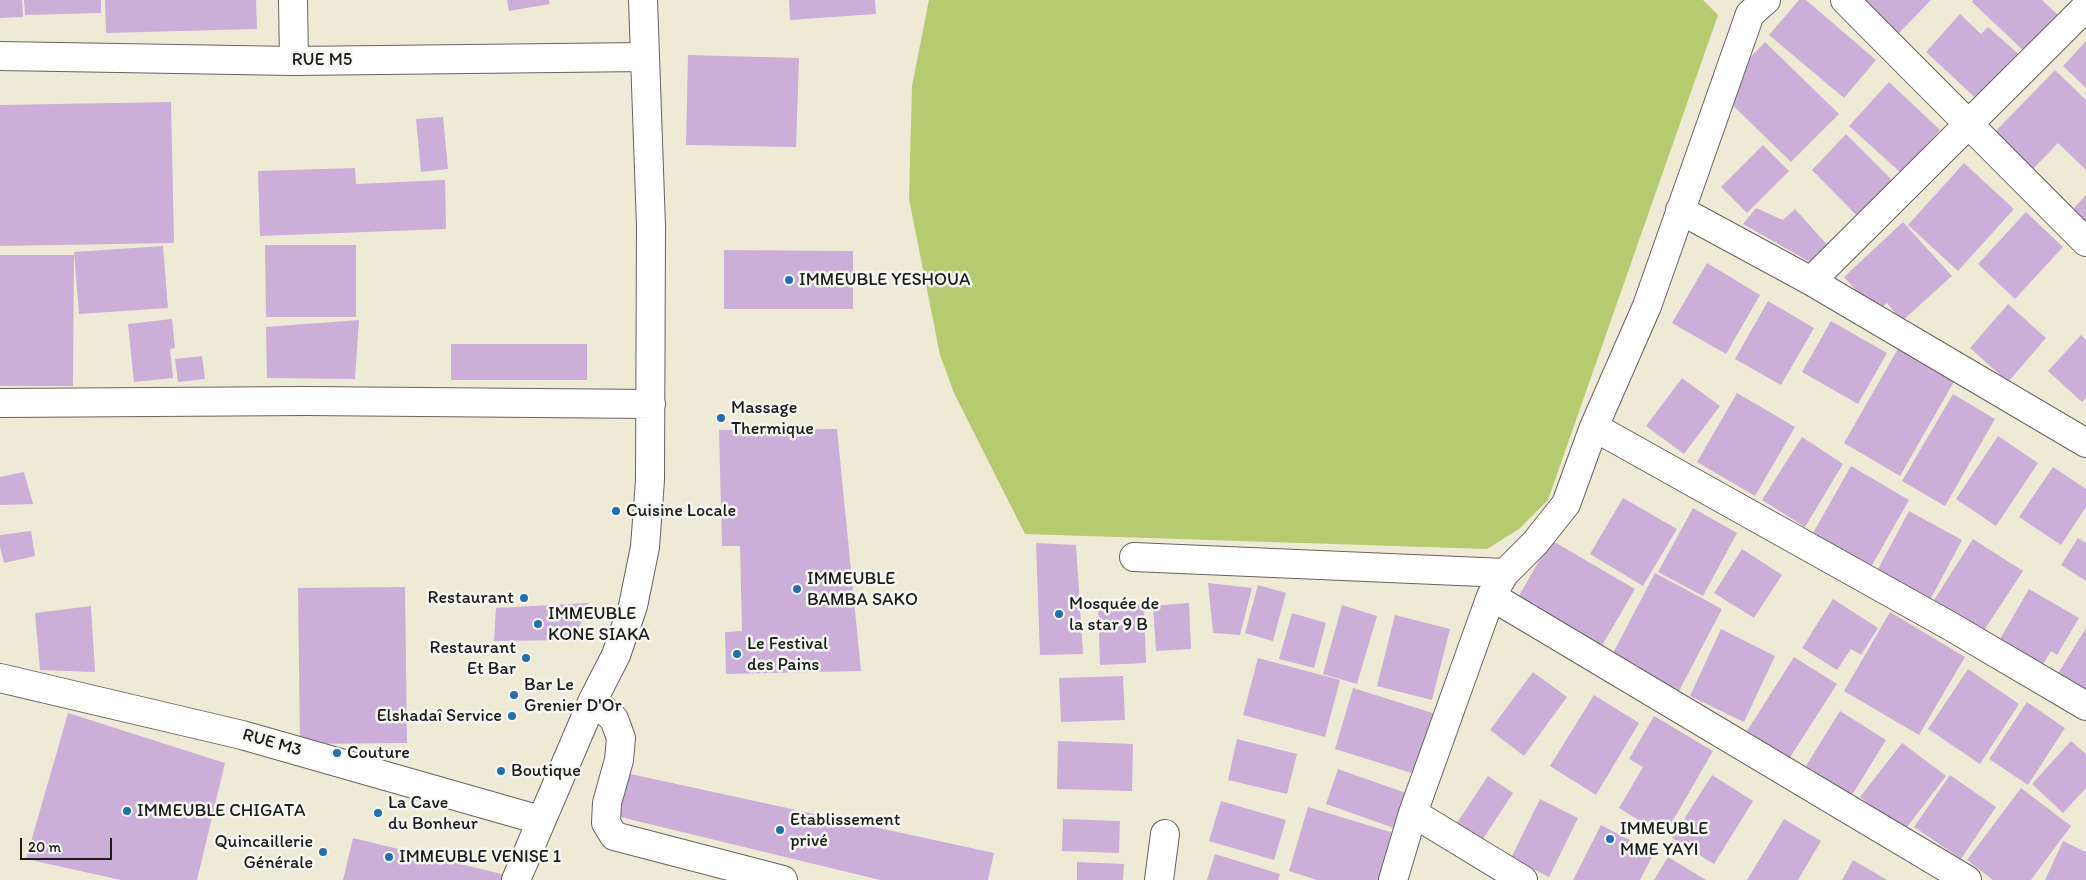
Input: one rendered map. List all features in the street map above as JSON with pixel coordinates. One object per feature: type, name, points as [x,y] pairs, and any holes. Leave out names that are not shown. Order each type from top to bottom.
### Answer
[{"type":"street","points":[[293,0],[294,61]]},
{"type":"street","points":[[516,880],[540,820],[593,700],[616,655],[633,606],[643,557],[650,480],[651,226],[643,0]]},
{"type":"street","points":[[1845,0],[2086,242]]},
{"type":"street","points":[[1394,880],[1413,813],[1491,596],[1505,573],[1535,543],[1566,504],[1594,427],[1647,306],[1750,5]]},
{"type":"street","points":[[1811,281],[2086,8]]},
{"type":"street","name":"RUE M5","points":[[0,56],[294,61],[644,57]]},
{"type":"street","points":[[1680,210],[1811,281],[2086,443]]},
{"type":"street","points":[[0,403],[308,401],[651,404]]},
{"type":"street","points":[[1594,427],[1950,626],[2086,706]]},
{"type":"street","points":[[1134,557],[1505,573]]},
{"type":"street","points":[[1491,596],[1967,880]]},
{"type":"street","name":"RUE M3","points":[[0,678],[242,735],[540,820]]},
{"type":"street","points":[[593,700],[614,719],[621,738],[619,760],[607,803],[606,823],[614,836],[784,880]]},
{"type":"street","points":[[1413,813],[1522,880]]},
{"type":"street","points":[[1159,880],[1165,834]]},
{"type":"green space","points":[[929,0],[1703,0],[1718,15],[1548,500],[1519,529],[1487,549],[1025,534],[954,393],[940,355],[909,199],[912,86]]},
{"type":"building","points":[[0,0],[22,0],[23,17],[0,18]]},
{"type":"building","points":[[24,0],[101,0],[101,13],[25,15]]},
{"type":"building","points":[[105,0],[256,0],[257,29],[106,33]]},
{"type":"building","points":[[507,0],[549,0],[550,4],[509,11]]},
{"type":"building","points":[[789,0],[875,0],[876,14],[790,20]]},
{"type":"building","points":[[1799,0],[1806,0],[1876,60],[1844,98],[1769,35]]},
{"type":"building","points":[[1865,0],[1931,0],[1899,33]]},
{"type":"building","points":[[1973,0],[2042,0],[2059,16],[2025,52],[1972,2]]},
{"type":"building","points":[[1960,14],[1981,34],[1988,27],[2023,58],[1981,103],[1926,52]]},
{"type":"building","points":[[2086,41],[2086,88],[2063,66]]},
{"type":"building","points":[[1765,42],[1839,114],[1791,162],[1718,91]]},
{"type":"building","points":[[688,55],[799,58],[796,147],[686,145]]},
{"type":"building","points":[[2055,70],[2086,100],[2086,170],[2058,143],[2033,169],[1995,132]]},
{"type":"building","points":[[1889,82],[1940,130],[1901,173],[1849,126]]},
{"type":"building","points":[[171,102],[174,243],[0,246],[0,105]]},
{"type":"building","points":[[443,117],[448,169],[421,172],[416,119]]},
{"type":"building","points":[[1846,134],[1896,184],[1861,220],[1812,170]]},
{"type":"building","points":[[1763,145],[1789,171],[1747,213],[1721,187]]},
{"type":"building","points":[[1964,163],[2014,209],[1958,271],[1908,225]]},
{"type":"building","points":[[355,168],[356,184],[445,180],[446,229],[260,236],[258,171]]},
{"type":"building","points":[[2086,195],[2086,223],[2072,210]]},
{"type":"building","points":[[1756,208],[1783,220],[1795,209],[1831,249],[1815,265],[1743,224]]},
{"type":"building","points":[[2026,212],[2063,247],[2015,299],[1978,264]]},
{"type":"building","points":[[1903,222],[1952,276],[1902,321],[1887,303],[1876,313],[1844,277]]},
{"type":"building","points":[[265,245],[356,245],[356,317],[266,317]]},
{"type":"building","points":[[163,246],[168,308],[79,314],[74,252]]},
{"type":"building","name":"IMMEUBLE YESHOUA","points":[[724,250],[853,251],[853,309],[724,309]]},
{"type":"building","points":[[0,255],[74,255],[73,386],[0,386]]},
{"type":"building","points":[[1707,263],[1760,295],[1726,354],[1672,323]]},
{"type":"building","points":[[1768,301],[1814,328],[1781,385],[1735,359]]},
{"type":"building","points":[[2008,304],[2046,338],[2008,382],[1970,348]]},
{"type":"building","points":[[172,319],[175,348],[170,349],[173,378],[134,382],[128,324]]},
{"type":"building","points":[[359,320],[355,379],[267,378],[266,327]]},
{"type":"building","points":[[1831,321],[1887,353],[1858,404],[1802,372]]},
{"type":"building","points":[[2081,335],[2086,340],[2086,398],[2082,402],[2048,371]]},
{"type":"building","points":[[451,344],[587,344],[587,380],[451,380]]},
{"type":"building","points":[[1899,347],[1955,380],[1900,476],[1844,443]]},
{"type":"building","points":[[202,356],[205,379],[178,382],[175,359]]},
{"type":"building","points":[[1682,378],[1720,406],[1684,454],[1646,426]]},
{"type":"building","points":[[1737,393],[1795,427],[1755,496],[1697,462]]},
{"type":"building","points":[[1953,394],[1995,419],[1945,506],[1902,481]]},
{"type":"building","name":"IMMEUBLE BAMBA SAKO","points":[[837,429],[861,671],[726,674],[725,632],[742,631],[740,546],[722,546],[719,430]]},
{"type":"building","points":[[1998,436],[2038,463],[1996,526],[1956,499]]},
{"type":"building","points":[[1802,437],[1843,464],[1805,527],[1762,500]]},
{"type":"building","points":[[1851,466],[1909,500],[1871,567],[1813,533]]},
{"type":"building","points":[[2053,467],[2086,489],[2086,507],[2061,545],[2019,517]]},
{"type":"building","points":[[24,472],[33,504],[0,505],[0,477]]},
{"type":"building","points":[[1623,498],[1677,529],[1643,586],[1590,554]]},
{"type":"building","points":[[1693,508],[1737,533],[1703,596],[1658,572]]},
{"type":"building","points":[[1909,511],[1962,540],[1930,600],[1877,571]]},
{"type":"building","points":[[31,531],[35,556],[4,563],[0,547],[0,535]]},
{"type":"building","points":[[2078,538],[2086,543],[2086,581],[2061,565]]},
{"type":"building","points":[[1973,539],[2023,571],[1983,632],[1934,600]]},
{"type":"building","points":[[1551,540],[1635,589],[1600,649],[1516,601]]},
{"type":"building","name":"Mosquée de la star 9 B","points":[[1036,543],[1076,545],[1083,654],[1040,655]]},
{"type":"building","points":[[1742,549],[1782,575],[1754,618],[1714,593]]},
{"type":"building","points":[[1655,573],[1722,609],[1679,691],[1612,655]]},
{"type":"building","points":[[1208,583],[1252,588],[1240,635],[1213,633]]},
{"type":"building","points":[[1258,585],[1286,593],[1273,641],[1245,633]]},
{"type":"building","points":[[405,587],[407,743],[300,744],[298,588]]},
{"type":"building","points":[[2029,589],[2079,618],[2057,655],[2051,651],[2039,671],[1996,646]]},
{"type":"building","points":[[1833,599],[1878,628],[1861,655],[1851,649],[1837,670],[1802,648]]},
{"type":"building","name":"IMMEUBLE KONE SIAKA","points":[[589,603],[574,640],[494,641],[496,608]]},
{"type":"building","points":[[1189,603],[1191,649],[1156,651],[1153,606]]},
{"type":"building","points":[[1144,604],[1146,663],[1100,665],[1098,606]]},
{"type":"building","points":[[1342,605],[1377,616],[1357,684],[1323,674]]},
{"type":"building","points":[[91,606],[95,672],[40,670],[35,613]]},
{"type":"building","points":[[1890,612],[1965,657],[1919,735],[1844,691]]},
{"type":"building","points":[[1292,613],[1326,623],[1314,668],[1279,659]]},
{"type":"building","points":[[1395,615],[1450,629],[1432,700],[1377,686]]},
{"type":"building","points":[[2086,628],[2086,693],[2057,675]]},
{"type":"building","points":[[1721,629],[1775,656],[1744,722],[1690,696]]},
{"type":"building","points":[[1794,657],[1837,684],[1789,759],[1747,731]]},
{"type":"building","points":[[1258,658],[1340,680],[1325,737],[1243,715]]},
{"type":"building","points":[[1968,669],[2019,704],[1980,764],[1928,729]]},
{"type":"building","points":[[1533,672],[1567,697],[1524,756],[1490,730]]},
{"type":"building","points":[[1123,676],[1125,720],[1061,722],[1059,678]]},
{"type":"building","points":[[1353,688],[1439,715],[1421,776],[1335,749]]},
{"type":"building","points":[[1594,695],[1639,723],[1596,795],[1550,766]]},
{"type":"building","points":[[2027,702],[2065,728],[2028,785],[1989,759]]},
{"type":"building","points":[[1840,711],[1886,740],[1852,795],[1806,766]]},
{"type":"building","name":"IMMEUBLE CHIGATA","points":[[68,713],[225,763],[197,880],[121,880],[26,859]]},
{"type":"building","points":[[1654,716],[1713,751],[1664,836],[1619,808],[1643,767],[1629,759]]},
{"type":"building","points":[[1237,739],[1297,754],[1287,794],[1228,780]]},
{"type":"building","points":[[1058,741],[1133,744],[1132,791],[1057,789]]},
{"type":"building","points":[[2071,741],[2086,754],[2086,788],[2063,813],[2032,784]]},
{"type":"building","points":[[1902,743],[1946,776],[1904,831],[1860,797]]},
{"type":"building","points":[[1338,769],[1406,793],[1394,828],[1326,804]]},
{"type":"building","name":"Etablissement privé","points":[[626,773],[994,853],[988,880],[880,880],[612,815]]},
{"type":"building","points":[[1712,775],[1753,801],[1714,864],[1672,838]]},
{"type":"building","points":[[1950,775],[1996,807],[1961,859],[1914,827]]},
{"type":"building","points":[[1488,776],[1513,793],[1481,842],[1455,826]]},
{"type":"building","points":[[2021,788],[2071,826],[2031,880],[1993,880],[1967,860]]},
{"type":"building","points":[[1540,799],[1578,818],[1549,877],[1511,858]]},
{"type":"building","points":[[1221,801],[1286,820],[1274,860],[1209,841]]},
{"type":"building","points":[[1308,807],[1397,834],[1383,880],[1317,880],[1289,871]]},
{"type":"building","points":[[1063,819],[1120,821],[1119,853],[1062,851]]},
{"type":"building","points":[[1784,819],[1821,841],[1798,880],[1747,880]]},
{"type":"building","name":"IMMEUBLE MME YAYI","points":[[1601,825],[1654,853],[1640,880],[1573,880]]},
{"type":"building","name":"IMMEUBLE VENISE 1","points":[[353,838],[506,875],[504,880],[343,880]]},
{"type":"building","points":[[2063,841],[2086,852],[2086,880],[2045,880]]},
{"type":"building","points":[[1215,854],[1280,874],[1278,880],[1207,880]]},
{"type":"building","points":[[1668,857],[1706,880],[1654,880]]},
{"type":"building","points":[[1853,860],[1887,880],[1842,880]]},
{"type":"building","points":[[1077,862],[1124,864],[1123,880],[1077,880]]},
{"type":"place","name":"IMMEUBLE YESHOUA","points":[[789,280]]},
{"type":"place","name":"Massage Thermique","points":[[721,418]]},
{"type":"place","name":"Cuisine Locale","points":[[616,511]]},
{"type":"place","name":"IMMEUBLE BAMBA SAKO","points":[[797,589]]},
{"type":"place","name":"Restaurant","points":[[524,598]]},
{"type":"place","name":"Mosquée de la star 9 B","points":[[1059,614]]},
{"type":"place","name":"IMMEUBLE KONE SIAKA","points":[[538,624]]},
{"type":"place","name":"Le Festival des Pains","points":[[737,654]]},
{"type":"place","name":"Restaurant Et Bar","points":[[526,658]]},
{"type":"place","name":"Bar Le Grenier D'Or","points":[[514,695]]},
{"type":"place","name":"Elshadaî Service","points":[[512,716]]},
{"type":"place","name":"Couture","points":[[337,753]]},
{"type":"place","name":"Boutique","points":[[501,771]]},
{"type":"place","name":"IMMEUBLE CHIGATA","points":[[127,811]]},
{"type":"place","name":"La Cave du Bonheur","points":[[378,813]]},
{"type":"place","name":"Etablissement privé","points":[[780,830]]},
{"type":"place","name":"IMMEUBLE MME YAYI","points":[[1610,839]]},
{"type":"place","name":"Quincaillerie Générale","points":[[323,852]]},
{"type":"place","name":"IMMEUBLE VENISE 1","points":[[389,857]]}]
